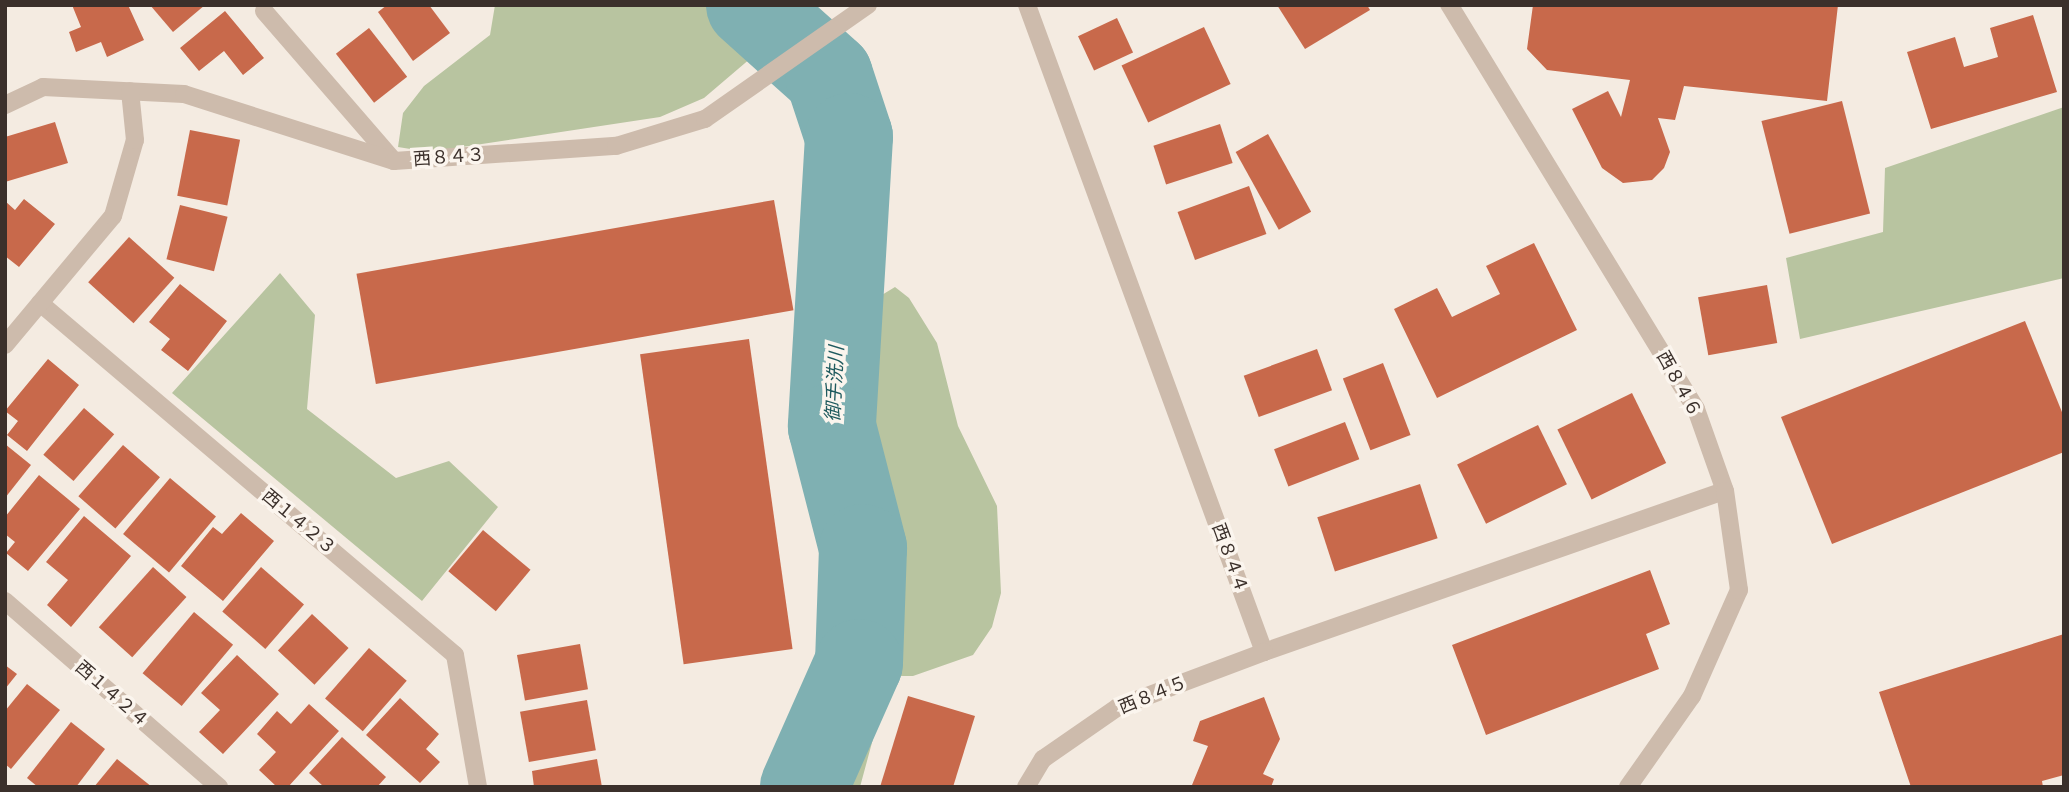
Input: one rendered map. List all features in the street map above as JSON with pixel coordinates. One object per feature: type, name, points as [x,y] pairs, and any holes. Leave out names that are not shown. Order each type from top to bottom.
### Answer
[{"type":"street","name":"西８４３","points":[[5,105],[43,86],[184,94],[394,161],[616,146],[705,119],[868,5]]},
{"type":"street","name":"西８４４","points":[[1027,5],[1264,652]]},
{"type":"street","name":"西８４６","points":[[1449,5],[1696,409],[1725,491],[1739,590],[1692,696],[1628,787]]},
{"type":"street","points":[[264,11],[394,161]]},
{"type":"street","points":[[5,345],[113,216],[135,140],[130,91]]},
{"type":"street","name":"西１４２３","points":[[40,303],[455,655],[478,787]]},
{"type":"street","points":[[1264,652],[1725,491]]},
{"type":"street","name":"西１４２４","points":[[5,601],[219,787]]},
{"type":"street","name":"西８４５","points":[[1026,787],[1043,759],[1118,707],[1264,652]]},
{"type":"green space","points":[[495,5],[792,5],[758,52],[704,98],[660,117],[429,152],[398,147],[403,113],[424,86],[490,35]]},
{"type":"green space","points":[[2064,107],[2064,278],[1800,339],[1786,258],[1883,232],[1885,168]]},
{"type":"green space","points":[[280,273],[315,315],[307,409],[396,478],[449,461],[498,507],[422,601],[172,393]]},
{"type":"green space","points":[[895,287],[909,298],[937,343],[958,426],[997,506],[1001,593],[992,627],[973,655],[913,676],[890,676],[860,787],[816,787],[888,628],[884,519],[855,384],[867,304]]},
{"type":"building","points":[[72,5],[128,5],[144,40],[107,57],[101,42],[76,52],[69,32],[81,27]]},
{"type":"building","points":[[150,5],[205,5],[173,32]]},
{"type":"building","points":[[387,5],[429,5],[450,33],[413,61],[378,12]]},
{"type":"building","points":[[1277,5],[1367,5],[1370,10],[1305,49]]},
{"type":"building","points":[[1533,5],[1838,5],[1827,101],[1684,86],[1675,120],[1658,118],[1670,152],[1664,168],[1652,180],[1623,183],[1602,168],[1572,109],[1608,91],[1621,117],[1630,80],[1547,70],[1527,49]]},
{"type":"building","points":[[225,11],[264,58],[243,75],[224,51],[199,71],[180,48]]},
{"type":"building","points":[[2033,15],[2057,92],[1931,129],[1907,52],[1955,37],[1964,67],[1998,57],[1990,28]]},
{"type":"building","points":[[1117,18],[1133,52],[1094,71],[1078,36]]},
{"type":"building","points":[[1204,27],[1231,84],[1148,123],[1122,65]]},
{"type":"building","points":[[369,28],[407,77],[374,103],[336,54]]},
{"type":"building","points":[[1842,101],[1870,214],[1790,234],[1761,121]]},
{"type":"building","points":[[55,122],[68,163],[5,182],[5,137]]},
{"type":"building","points":[[1220,124],[1233,163],[1166,185],[1153,146]]},
{"type":"building","points":[[190,130],[240,140],[227,206],[177,196]]},
{"type":"building","points":[[1268,134],[1311,212],[1279,230],[1236,152]]},
{"type":"building","points":[[1249,186],[1266,234],[1195,260],[1178,212]]},
{"type":"building","points":[[24,199],[55,224],[19,267],[5,256],[5,201],[15,210]]},
{"type":"building","points":[[774,200],[793,310],[376,384],[356,274]]},
{"type":"building","points":[[180,205],[228,217],[214,271],[166,259]]},
{"type":"building","points":[[129,237],[174,278],[134,323],[88,282]]},
{"type":"building","points":[[1534,243],[1577,330],[1437,398],[1394,309],[1437,288],[1452,317],[1500,294],[1486,266]]},
{"type":"building","points":[[180,284],[227,321],[188,371],[161,350],[170,339],[149,322]]},
{"type":"building","points":[[1767,285],[1777,343],[1708,355],[1698,297]]},
{"type":"building","points":[[2025,321],[2064,417],[2064,452],[1832,544],[1781,417]]},
{"type":"building","points":[[749,339],[793,649],[684,664],[640,354]]},
{"type":"building","points":[[1317,349],[1332,390],[1259,417],[1244,376]]},
{"type":"building","points":[[48,359],[79,385],[27,451],[7,435],[18,421],[5,411]]},
{"type":"building","points":[[1383,363],[1411,435],[1370,450],[1343,378]]},
{"type":"building","points":[[1632,393],[1666,463],[1592,499],[1557,429]]},
{"type":"building","points":[[84,408],[114,434],[74,481],[43,455]]},
{"type":"building","points":[[1345,422],[1359,459],[1288,487],[1274,449]]},
{"type":"building","points":[[1538,425],[1567,484],[1486,524],[1457,464]]},
{"type":"building","points":[[5,444],[31,465],[5,498]]},
{"type":"building","points":[[123,445],[160,477],[115,528],[78,496]]},
{"type":"building","points":[[39,475],[80,509],[28,571],[6,553],[15,542],[5,534],[5,517]]},
{"type":"building","points":[[170,478],[216,517],[169,572],[123,534]]},
{"type":"building","points":[[1420,484],[1438,538],[1335,572],[1317,517]]},
{"type":"building","points":[[241,513],[274,541],[223,601],[181,566],[213,527],[222,534]]},
{"type":"building","points":[[84,516],[131,556],[71,627],[47,605],[68,580],[46,562]]},
{"type":"building","points":[[483,530],[530,570],[496,611],[448,571]]},
{"type":"building","points":[[153,567],[186,597],[132,657],[99,627]]},
{"type":"building","points":[[261,567],[304,604],[265,649],[222,612]]},
{"type":"building","points":[[1650,570],[1670,624],[1646,634],[1659,669],[1486,735],[1452,645]]},
{"type":"building","points":[[194,612],[233,645],[182,706],[143,673]]},
{"type":"building","points":[[312,614],[349,648],[314,685],[278,651]]},
{"type":"building","points":[[2064,634],[2064,775],[2042,781],[2043,787],[1911,787],[1879,692]]},
{"type":"building","points":[[580,644],[588,689],[525,700],[517,655]]},
{"type":"building","points":[[369,648],[407,681],[363,731],[325,699]]},
{"type":"building","points":[[237,655],[279,694],[223,754],[199,732],[220,710],[201,693]]},
{"type":"building","points":[[5,665],[17,674],[5,689]]},
{"type":"building","points":[[27,684],[60,710],[11,769],[5,764],[5,711]]},
{"type":"building","points":[[908,696],[975,716],[953,787],[880,787]]},
{"type":"building","points":[[1264,697],[1280,739],[1263,774],[1274,779],[1271,787],[1192,785],[1208,746],[1193,741],[1200,721]]},
{"type":"building","points":[[400,698],[439,734],[426,749],[440,762],[420,783],[366,735]]},
{"type":"building","points":[[587,700],[596,750],[529,762],[520,712]]},
{"type":"building","points":[[309,704],[339,731],[288,787],[277,787],[259,770],[276,752],[257,734],[277,711],[291,724]]},
{"type":"building","points":[[71,722],[105,749],[76,787],[38,787],[27,778]]},
{"type":"building","points":[[342,737],[386,777],[377,787],[324,787],[309,773]]},
{"type":"building","points":[[117,759],[152,787],[94,787]]},
{"type":"building","points":[[597,759],[602,787],[534,787],[532,771]]},
{"type":"waterway","name":"御手洗川","points":[[750,5],[829,76],[849,137],[832,427],[863,548],[859,663],[804,787]]}]
